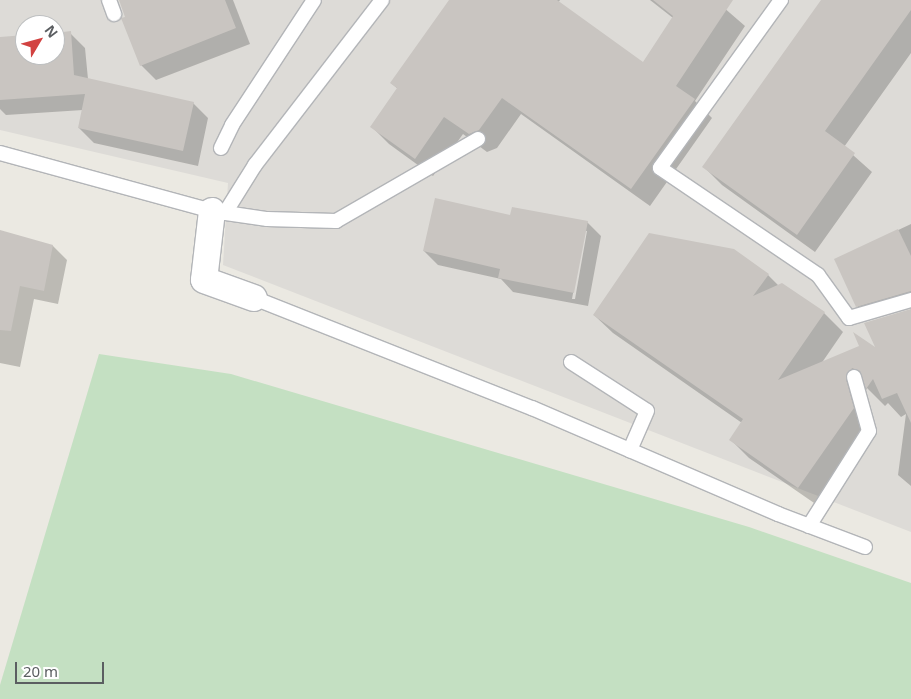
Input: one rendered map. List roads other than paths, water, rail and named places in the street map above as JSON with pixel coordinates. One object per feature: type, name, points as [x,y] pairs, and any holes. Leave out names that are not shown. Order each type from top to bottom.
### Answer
[{"type":"street","points":[[219,212],[204,280],[254,298]]},
{"type":"lane","points":[[109,0],[114,14]]},
{"type":"lane","points":[[221,148],[232,125],[314,0]]},
{"type":"lane","points":[[219,212],[382,0]]},
{"type":"lane","points":[[781,0],[660,168],[818,276],[850,318],[911,300]]},
{"type":"lane","points":[[0,153],[219,212],[266,219],[336,220],[478,139]]},
{"type":"lane","points":[[254,298],[532,408],[808,526],[865,547]]},
{"type":"lane","points":[[571,362],[646,411],[630,450]]},
{"type":"lane","points":[[808,526],[869,431],[854,377]]}]
